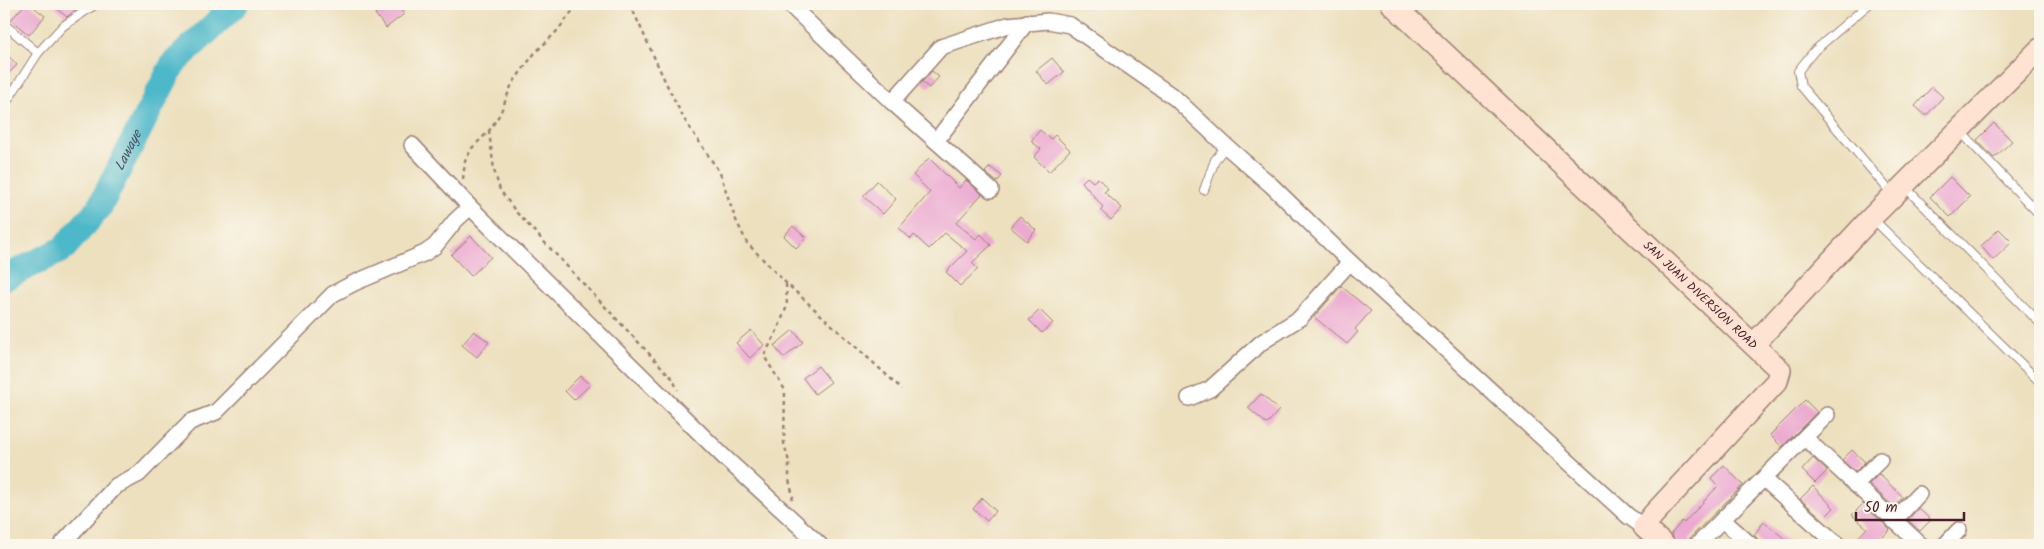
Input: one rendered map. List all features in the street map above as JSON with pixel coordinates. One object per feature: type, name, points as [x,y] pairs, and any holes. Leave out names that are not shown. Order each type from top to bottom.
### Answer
[{"type":"street","points":[[789,4],[892,102],[991,190]]},
{"type":"street","name":"SAN JUAN DIVERSION ROAD","points":[[1392,4],[1754,344],[1872,218],[2040,49]]},
{"type":"street","points":[[892,102],[941,48],[989,30],[1027,22],[1048,21],[1070,25],[1176,98],[1226,146],[1271,185],[1350,262],[1628,516],[1664,545]]},
{"type":"street","points":[[936,141],[1027,22]]},
{"type":"street","points":[[412,145],[470,207],[681,414],[820,545]]},
{"type":"street","points":[[61,545],[116,486],[139,474],[190,422],[216,412],[333,294],[424,253],[435,246],[455,221],[470,207]]},
{"type":"street","points":[[1189,398],[1210,389],[1262,342],[1300,318],[1350,262]]},
{"type":"street","points":[[1644,527],[1777,381],[1780,370],[1754,344]]},
{"type":"street","points":[[1698,545],[1827,415]]},
{"type":"street","points":[[1805,438],[1921,545]]},
{"type":"street","points":[[1855,485],[1880,460]]},
{"type":"street","points":[[1764,479],[1838,545]]},
{"type":"street","points":[[1894,520],[1919,494]]},
{"type":"street","points":[[1723,520],[1751,545]]},
{"type":"street","points":[[1945,545],[1960,530]]},
{"type":"lane","points":[[4,106],[38,53],[63,26],[96,4]]},
{"type":"lane","points":[[1869,4],[1814,51],[1798,71],[1801,86],[1899,191],[2040,323]]},
{"type":"lane","points":[[4,24],[38,53]]},
{"type":"lane","points":[[1960,131],[2040,214]]},
{"type":"lane","points":[[1204,190],[1215,160],[1226,146]]},
{"type":"lane","points":[[1872,218],[2039,381]]},
{"type":"path","points":[[470,207],[462,178],[466,161],[472,148],[489,131],[500,114],[512,84],[534,54],[558,31],[578,4]]},
{"type":"path","points":[[630,4],[664,81],[684,119],[720,173],[735,218],[747,243],[786,283],[902,388]]},
{"type":"path","points":[[489,131],[494,170],[500,190],[517,213],[672,378],[678,389],[681,414]]},
{"type":"path","points":[[786,283],[787,306],[764,356],[785,390],[784,443],[789,462],[789,480],[793,496],[788,515]]},
{"type":"building","points":[[25,4],[30,4],[45,16],[29,35],[11,20]]},
{"type":"building","points":[[51,4],[81,4],[67,17]]},
{"type":"building","points":[[388,4],[396,4],[404,14],[386,28],[375,14]]},
{"type":"building","points":[[4,51],[17,65],[4,78]]},
{"type":"building","points":[[1052,58],[1064,72],[1048,85],[1036,71]]},
{"type":"building","points":[[932,71],[939,77],[929,88],[922,82]]},
{"type":"building","points":[[1932,87],[1943,97],[1926,116],[1915,106]]},
{"type":"building","points":[[1994,123],[2012,141],[1994,158],[1977,140]]},
{"type":"building","points":[[1040,130],[1051,139],[1055,135],[1070,150],[1049,172],[1034,157],[1041,149],[1031,141]]},
{"type":"building","points":[[929,158],[959,188],[966,180],[982,194],[956,223],[976,239],[981,234],[991,245],[972,263],[978,269],[960,286],[946,272],[967,251],[945,233],[929,249],[914,235],[911,239],[899,228],[930,192],[913,175]]},
{"type":"building","points":[[990,167],[1002,176],[997,182],[985,172]]},
{"type":"building","points":[[1087,177],[1093,182],[1098,178],[1108,189],[1104,192],[1122,208],[1111,220],[1100,210],[1103,207],[1082,182]]},
{"type":"building","points":[[1950,177],[1970,197],[1950,217],[1930,197]]},
{"type":"building","points":[[877,181],[896,199],[883,214],[863,196]]},
{"type":"building","points":[[1020,216],[1036,230],[1027,241],[1010,227]]},
{"type":"building","points":[[793,226],[806,238],[796,248],[784,236]]},
{"type":"building","points":[[1999,229],[2012,242],[1993,260],[1981,246]]},
{"type":"building","points":[[471,236],[491,257],[471,276],[451,255]]},
{"type":"building","points":[[1341,286],[1371,311],[1355,329],[1358,332],[1347,344],[1314,317]]},
{"type":"building","points":[[1040,310],[1053,323],[1042,333],[1029,320]]},
{"type":"building","points":[[751,330],[764,345],[750,358],[736,343]]},
{"type":"building","points":[[793,330],[803,342],[784,358],[774,346]]},
{"type":"building","points":[[474,331],[489,342],[477,357],[462,345]]},
{"type":"building","points":[[818,366],[831,382],[815,394],[803,378]]},
{"type":"building","points":[[580,376],[590,385],[574,400],[565,391]]},
{"type":"building","points":[[1261,394],[1279,410],[1267,424],[1248,408]]},
{"type":"building","points":[[1805,400],[1817,412],[1782,447],[1770,435]]},
{"type":"building","points":[[1852,450],[1865,462],[1855,472],[1842,460]]},
{"type":"building","points":[[1813,458],[1827,471],[1815,483],[1802,470]]},
{"type":"building","points":[[1724,465],[1743,485],[1690,538],[1688,545],[1678,545],[1671,534],[1682,521],[1684,523],[1718,486],[1711,478]]},
{"type":"building","points":[[1879,474],[1903,497],[1894,507],[1869,484]]},
{"type":"building","points":[[1813,486],[1834,508],[1823,519],[1800,499]]},
{"type":"building","points":[[982,498],[996,511],[987,521],[973,509]]},
{"type":"building","points":[[1863,504],[1890,530],[1875,545],[1851,545],[1867,528],[1852,515]]},
{"type":"building","points":[[1918,508],[1931,520],[1920,531],[1908,520]]},
{"type":"building","points":[[1764,522],[1791,545],[1760,545],[1760,542],[1754,535]]},
{"type":"waterway","name":"Lawaye","points":[[4,278],[63,249],[99,208],[173,64],[236,4]]}]
